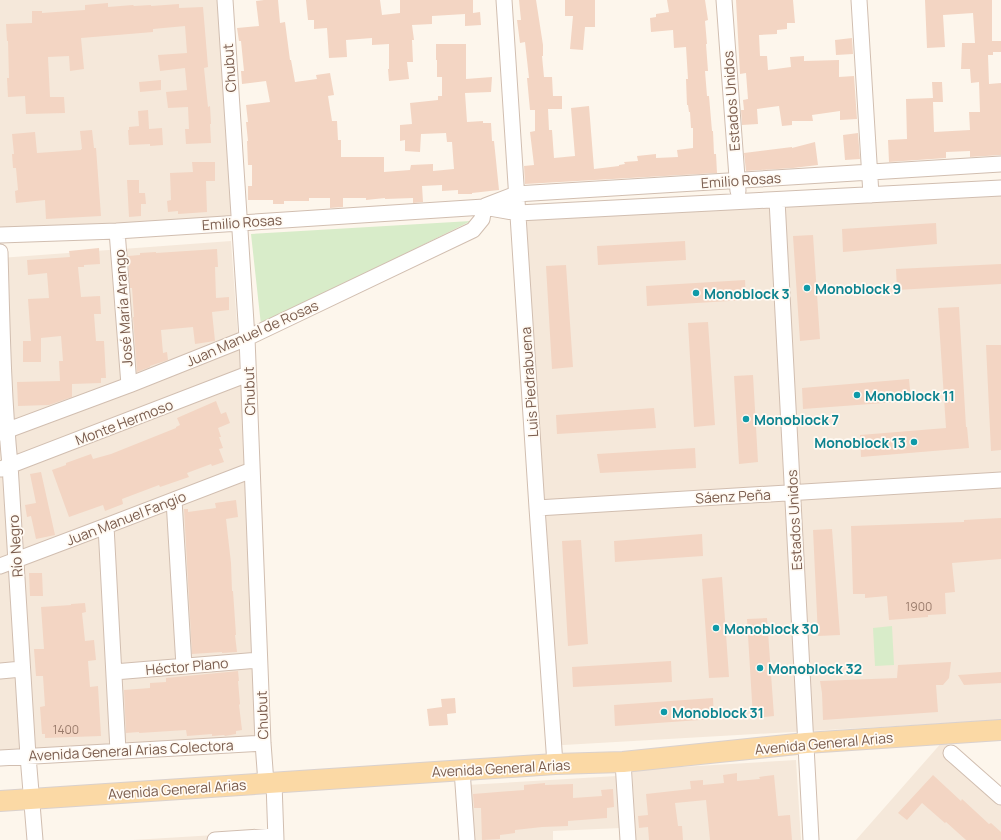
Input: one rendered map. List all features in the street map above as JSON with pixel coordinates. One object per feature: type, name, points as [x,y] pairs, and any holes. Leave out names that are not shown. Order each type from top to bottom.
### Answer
[{"type":"main road","name":"Avenida General Arias","points":[[0,801],[555,764],[623,762],[806,743],[1001,730]]},
{"type":"street","name":"Chubut","points":[[225,0],[247,338],[263,743],[270,783],[276,838]]},
{"type":"street","name":"Luis Piedrabuena","points":[[504,0],[555,764]]},
{"type":"street","name":"Estados Unidos","points":[[724,0],[738,202]]},
{"type":"street","points":[[859,0],[871,195]]},
{"type":"street","name":"Emilio Rosas","points":[[484,207],[516,194],[1001,164]]},
{"type":"street","name":"Emilio Rosas","points":[[0,235],[117,230],[484,207],[518,213],[1001,188]]},
{"type":"street","name":"Estados Unidos","points":[[777,200],[811,840]]},
{"type":"street","name":"Juan Manuel de Rosas","points":[[3,431],[129,385],[247,338],[473,230],[482,219],[484,207]]},
{"type":"street","name":"José María Arango","points":[[117,230],[129,385]]},
{"type":"street","name":"Río Negro","points":[[0,252],[1,360],[5,467],[16,560],[22,669],[35,840]]},
{"type":"street","name":"Monte Hermoso","points":[[5,467],[248,374]]},
{"type":"street","name":"Juan Manuel Fangio","points":[[0,566],[252,470]]},
{"type":"street","name":"Sáenz Peña","points":[[537,508],[1001,480]]},
{"type":"street","points":[[174,500],[184,666]]},
{"type":"street","points":[[106,526],[118,751]]},
{"type":"street","name":"Héctor Plano","points":[[114,672],[259,660]]},
{"type":"street","points":[[0,671],[22,669]]},
{"type":"street","name":"Avenida General Arias Colectora","points":[[0,758],[263,743]]},
{"type":"street","points":[[951,753],[1001,797]]},
{"type":"street","points":[[623,762],[628,840]]},
{"type":"street","points":[[462,770],[467,840]]},
{"type":"street","points":[[215,840],[276,838]]},
{"type":"shaded area","points":[[0,0],[225,0],[239,222],[0,235]]},
{"type":"shaded area","points":[[1001,185],[1001,720],[546,746],[518,213]]},
{"type":"shaded area","points":[[231,241],[267,743],[0,763],[0,258]]},
{"type":"shaded area","points":[[943,741],[1001,792],[1001,840],[856,840]]},
{"type":"shaded area","points":[[796,760],[801,840],[636,840],[632,770]]},
{"type":"shaded area","points":[[617,776],[621,828],[553,831],[553,840],[471,840],[467,785]]},
{"type":"shaded area","points":[[266,832],[266,840],[133,840]]},
{"type":"green space","points":[[471,221],[261,325],[251,234]]},
{"type":"green space","points":[[892,626],[894,665],[875,666],[873,628]]},
{"type":"building","points":[[278,0],[280,23],[285,22],[290,60],[295,82],[317,79],[316,75],[330,73],[334,95],[328,96],[332,121],[337,121],[338,140],[341,140],[341,157],[384,157],[384,172],[410,170],[411,165],[433,164],[433,171],[454,169],[452,142],[447,142],[446,133],[421,134],[420,152],[405,151],[405,140],[400,141],[400,125],[412,124],[410,103],[438,100],[438,96],[442,96],[442,77],[437,77],[436,44],[466,44],[466,79],[492,77],[491,92],[465,93],[467,122],[483,121],[483,123],[491,123],[499,190],[472,194],[458,194],[458,190],[442,191],[442,185],[422,186],[423,202],[413,203],[413,198],[366,200],[366,198],[343,198],[343,207],[330,208],[330,198],[309,198],[309,201],[284,201],[284,204],[273,204],[273,200],[248,200],[248,186],[252,186],[252,165],[248,165],[246,122],[248,122],[246,105],[270,102],[266,81],[242,84],[241,71],[244,71],[241,41],[239,41],[237,28],[259,26],[256,1]]},
{"type":"building","points":[[306,0],[380,0],[382,15],[400,13],[400,0],[473,0],[473,13],[480,12],[481,25],[465,26],[465,14],[432,16],[432,24],[412,25],[414,40],[412,40],[413,62],[407,62],[409,79],[389,81],[389,44],[372,45],[372,38],[346,40],[347,57],[329,58],[327,28],[314,29],[314,20],[308,20]]},
{"type":"building","points":[[519,0],[536,0],[543,45],[542,56],[544,77],[552,77],[553,96],[562,96],[562,109],[548,109],[549,130],[552,130],[554,158],[575,156],[571,108],[589,106],[594,169],[619,166],[625,164],[624,162],[638,161],[637,156],[656,154],[656,158],[678,157],[677,150],[693,148],[693,128],[691,128],[690,112],[687,105],[686,79],[688,79],[686,47],[674,48],[673,30],[651,32],[650,18],[656,17],[656,14],[669,12],[667,0],[705,0],[708,20],[705,21],[708,71],[705,71],[707,96],[709,96],[713,131],[714,154],[716,154],[717,173],[525,184],[524,166],[534,165],[530,132],[535,131],[535,110],[530,110],[527,78],[529,78],[525,42],[520,43],[517,20],[521,20]]},
{"type":"building","points":[[565,0],[595,0],[595,27],[585,27],[583,50],[570,49],[573,16],[565,16]]},
{"type":"building","points":[[736,0],[793,0],[795,23],[787,23],[787,29],[777,30],[777,34],[759,35],[760,56],[767,56],[768,70],[791,67],[790,57],[804,56],[804,61],[839,60],[839,77],[854,76],[857,119],[840,120],[840,111],[812,115],[813,121],[792,121],[792,125],[782,126],[779,106],[757,109],[758,124],[742,125],[741,110],[744,110],[743,100],[748,99],[746,73],[740,74]]},
{"type":"building","points":[[925,0],[992,0],[992,41],[1001,41],[1001,52],[993,52],[993,55],[988,55],[989,84],[1001,83],[1001,155],[970,157],[970,151],[946,152],[946,158],[889,162],[888,140],[907,139],[906,99],[933,98],[932,82],[942,82],[943,102],[933,102],[934,132],[970,130],[969,112],[980,112],[979,82],[971,83],[970,69],[961,69],[962,43],[975,43],[973,13],[943,15],[945,47],[927,48]]},
{"type":"building","points":[[108,3],[108,7],[179,4],[179,8],[203,7],[208,67],[204,68],[208,107],[210,106],[211,143],[186,144],[185,129],[189,129],[188,107],[168,108],[166,92],[187,90],[185,68],[160,71],[158,55],[187,53],[185,26],[153,29],[153,32],[81,38],[84,69],[70,71],[69,56],[48,57],[50,97],[64,97],[65,113],[26,114],[25,96],[8,97],[8,41],[6,24],[32,23],[32,11],[42,11],[42,13],[85,10],[85,5]]},
{"type":"building","points":[[852,38],[853,54],[836,55],[835,40]]},
{"type":"building","points":[[161,80],[161,90],[140,92],[139,82]]},
{"type":"building","points":[[148,110],[149,129],[162,128],[163,145],[129,145],[129,127],[139,126],[138,111]]},
{"type":"building","points":[[92,130],[94,148],[96,148],[101,216],[46,219],[45,200],[16,203],[15,191],[18,190],[16,168],[13,168],[12,154],[14,154],[12,134],[35,132],[37,153],[81,150],[80,131]]},
{"type":"building","points":[[858,133],[860,159],[845,160],[843,135]]},
{"type":"building","points":[[815,142],[818,165],[746,171],[744,153],[792,148]]},
{"type":"building","points":[[192,162],[215,162],[215,181],[206,181],[207,212],[178,214],[178,211],[168,212],[167,201],[171,200],[170,173],[193,172]]},
{"type":"building","points":[[127,180],[139,180],[139,193],[145,193],[146,204],[141,204],[141,216],[129,217]]},
{"type":"building","points":[[936,223],[937,244],[843,252],[842,229]]},
{"type":"building","name":"Monoblock 9","points":[[813,235],[820,339],[800,341],[793,236]]},
{"type":"building","points":[[685,241],[686,260],[598,265],[597,246]]},
{"type":"building","points":[[99,248],[100,264],[78,267],[81,297],[100,296],[101,314],[94,314],[96,341],[104,341],[106,378],[101,378],[101,383],[72,384],[72,397],[49,405],[18,406],[17,382],[60,381],[59,361],[63,361],[61,336],[41,338],[41,362],[23,362],[23,341],[31,341],[28,299],[49,298],[47,273],[28,275],[27,260],[70,257],[69,251]]},
{"type":"building","points":[[217,249],[218,267],[215,267],[216,298],[229,297],[229,310],[212,312],[215,341],[195,344],[193,327],[161,330],[163,353],[167,352],[168,360],[137,372],[132,288],[130,288],[128,256],[140,255],[140,253]]},
{"type":"building","points":[[1001,264],[1001,284],[897,290],[896,269]]},
{"type":"building","points":[[566,265],[573,367],[552,369],[546,266]]},
{"type":"building","name":"Monoblock 3","points":[[745,280],[746,300],[647,306],[646,286]]},
{"type":"building","points":[[959,307],[966,427],[969,448],[861,457],[860,435],[946,428],[938,308]]},
{"type":"building","points":[[708,322],[715,425],[694,427],[688,323]]},
{"type":"building","points":[[986,345],[1001,345],[1001,450],[991,451]]},
{"type":"building","name":"Monoblock 7","points":[[753,375],[758,462],[739,464],[734,376]]},
{"type":"building","name":"Monoblock 11","points":[[909,379],[911,401],[803,409],[802,388]]},
{"type":"building","points":[[216,401],[221,414],[226,412],[230,423],[218,428],[221,437],[219,437],[223,448],[219,449],[224,462],[212,466],[211,464],[187,473],[189,477],[160,487],[159,485],[122,499],[123,504],[105,511],[103,505],[69,517],[52,470],[91,454],[93,459],[111,454],[176,428],[180,425],[177,418]]},
{"type":"building","points":[[654,408],[656,428],[557,434],[556,415]]},
{"type":"building","points":[[695,448],[696,468],[600,473],[597,454]]},
{"type":"building","points":[[41,472],[55,535],[36,539],[31,516],[27,517],[25,505],[36,503],[30,474]]},
{"type":"building","points":[[236,500],[238,517],[226,519],[231,563],[237,652],[192,654],[184,509],[188,509],[188,512],[216,508],[215,503]]},
{"type":"building","points":[[1001,518],[1001,559],[952,563],[955,592],[945,593],[946,614],[889,620],[887,596],[865,598],[865,594],[853,594],[851,526],[964,522],[964,520]]},
{"type":"building","points":[[832,529],[840,635],[818,636],[813,530]]},
{"type":"building","points":[[702,534],[703,556],[615,562],[614,541]]},
{"type":"building","points":[[581,540],[588,644],[568,646],[562,541]]},
{"type":"building","points":[[29,573],[42,573],[43,596],[30,596]]},
{"type":"building","name":"Monoblock 30","points":[[722,577],[729,677],[709,678],[702,579]]},
{"type":"building","points":[[85,603],[86,612],[82,613],[85,641],[94,640],[96,660],[88,661],[90,687],[98,686],[101,736],[45,738],[45,734],[42,734],[40,707],[45,706],[43,676],[36,676],[34,649],[44,649],[41,607]]},
{"type":"building","name":"Monoblock 32","points":[[767,618],[774,716],[753,718],[747,619]]},
{"type":"building","points":[[671,661],[672,682],[573,687],[572,667]]},
{"type":"building","points":[[951,662],[949,678],[943,685],[936,685],[938,712],[823,720],[820,681],[897,678],[898,665]]},
{"type":"building","points":[[238,671],[239,705],[242,730],[236,731],[236,734],[225,736],[212,736],[212,734],[187,736],[186,730],[126,733],[124,690],[150,688],[150,683],[166,682],[166,678]]},
{"type":"building","points":[[1001,672],[1001,683],[964,685],[958,675]]},
{"type":"building","points":[[455,698],[456,713],[447,714],[448,725],[429,726],[427,709],[442,707],[441,699]]},
{"type":"building","name":"Monoblock 31","points":[[713,698],[714,719],[615,726],[614,705]]},
{"type":"building","points":[[737,773],[737,781],[760,779],[759,777],[774,775],[778,816],[790,815],[792,840],[710,840],[706,800],[675,803],[678,826],[682,826],[683,840],[649,840],[648,827],[639,828],[638,816],[648,815],[646,794],[691,789],[690,781],[703,780],[703,785],[724,783],[723,775]]},
{"type":"building","points":[[933,775],[961,801],[962,799],[989,824],[991,823],[1001,832],[1001,840],[966,840],[922,803],[907,820],[898,813]]},
{"type":"building","points":[[545,783],[545,785],[573,784],[573,798],[602,796],[601,790],[613,789],[614,807],[607,808],[607,818],[568,821],[568,826],[515,830],[515,833],[500,835],[500,839],[482,840],[481,808],[474,808],[473,794],[524,790],[524,785]]},
{"type":"place","name":"Monoblock 9","points":[[807,288]]},
{"type":"place","name":"Monoblock 3","points":[[696,293]]},
{"type":"place","name":"Monoblock 11","points":[[857,395]]},
{"type":"place","name":"Monoblock 7","points":[[746,419]]},
{"type":"place","name":"Monoblock 13","points":[[914,442]]},
{"type":"place","name":"Monoblock 30","points":[[716,628]]},
{"type":"place","name":"Monoblock 32","points":[[760,668]]},
{"type":"place","name":"Monoblock 31","points":[[664,712]]}]
